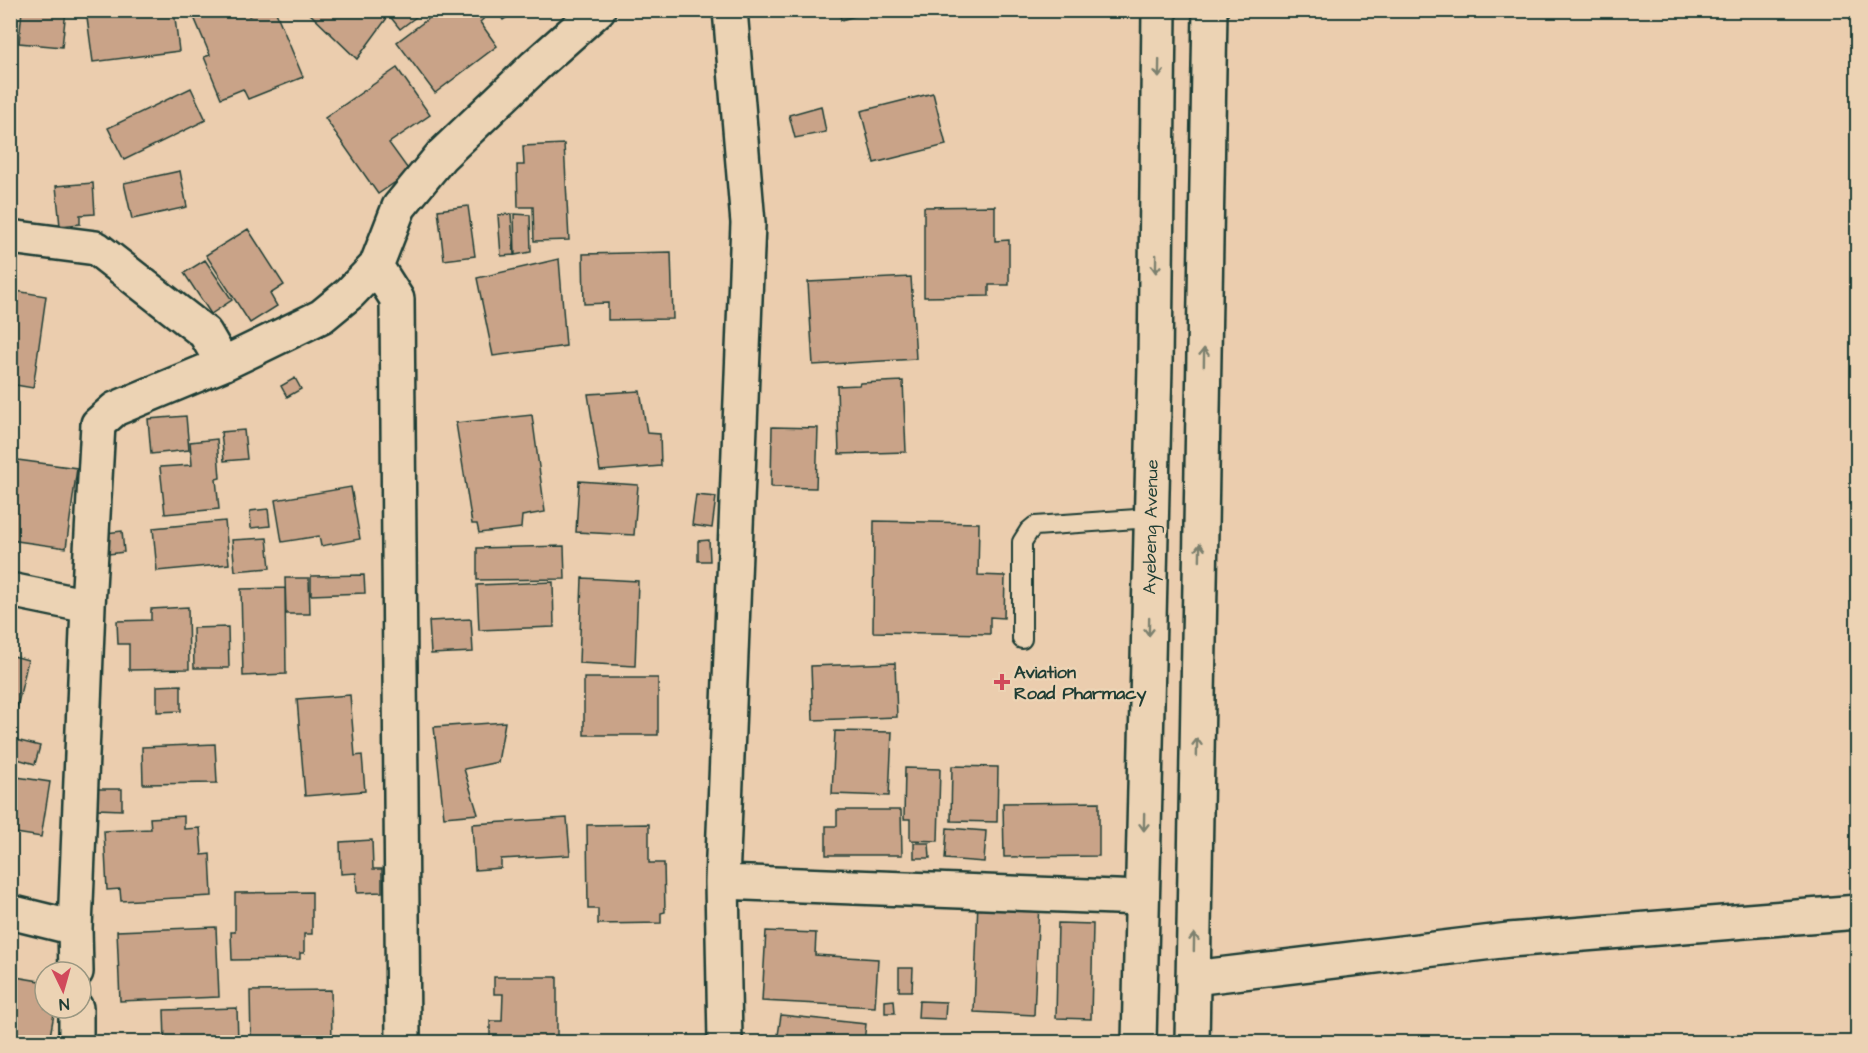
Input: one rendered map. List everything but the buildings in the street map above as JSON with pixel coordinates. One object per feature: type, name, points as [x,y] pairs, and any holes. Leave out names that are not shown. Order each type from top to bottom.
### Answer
[{"type":"street","points":[[76,960],[75,928],[88,606],[98,424],[115,408],[223,364],[322,316],[350,294],[376,266],[399,207],[441,156],[535,66],[598,10]]},
{"type":"street","points":[[725,1042],[723,882],[748,224],[730,10]]},
{"type":"street","name":"Ayebeng Avenue","points":[[1139,1042],[1151,518],[1159,10]]},
{"type":"street","points":[[1192,1042],[1210,10]]},
{"type":"street","points":[[10,237],[96,248],[204,333],[223,364]]},
{"type":"street","points":[[376,266],[397,299],[403,1042]]},
{"type":"street","points":[[10,590],[88,606]]},
{"type":"street","points":[[723,882],[1142,898]]},
{"type":"street","points":[[10,912],[75,928]]},
{"type":"street","points":[[1193,978],[1509,940],[1857,912]]},
{"type":"street","points":[[76,1020],[76,1042]]},
{"type":"lane","points":[[1022,639],[1022,542],[1029,531],[1035,526],[1151,518]]},
{"type":"place","name":"Aviation Road Pharmacy","points":[[1002,682]]}]
